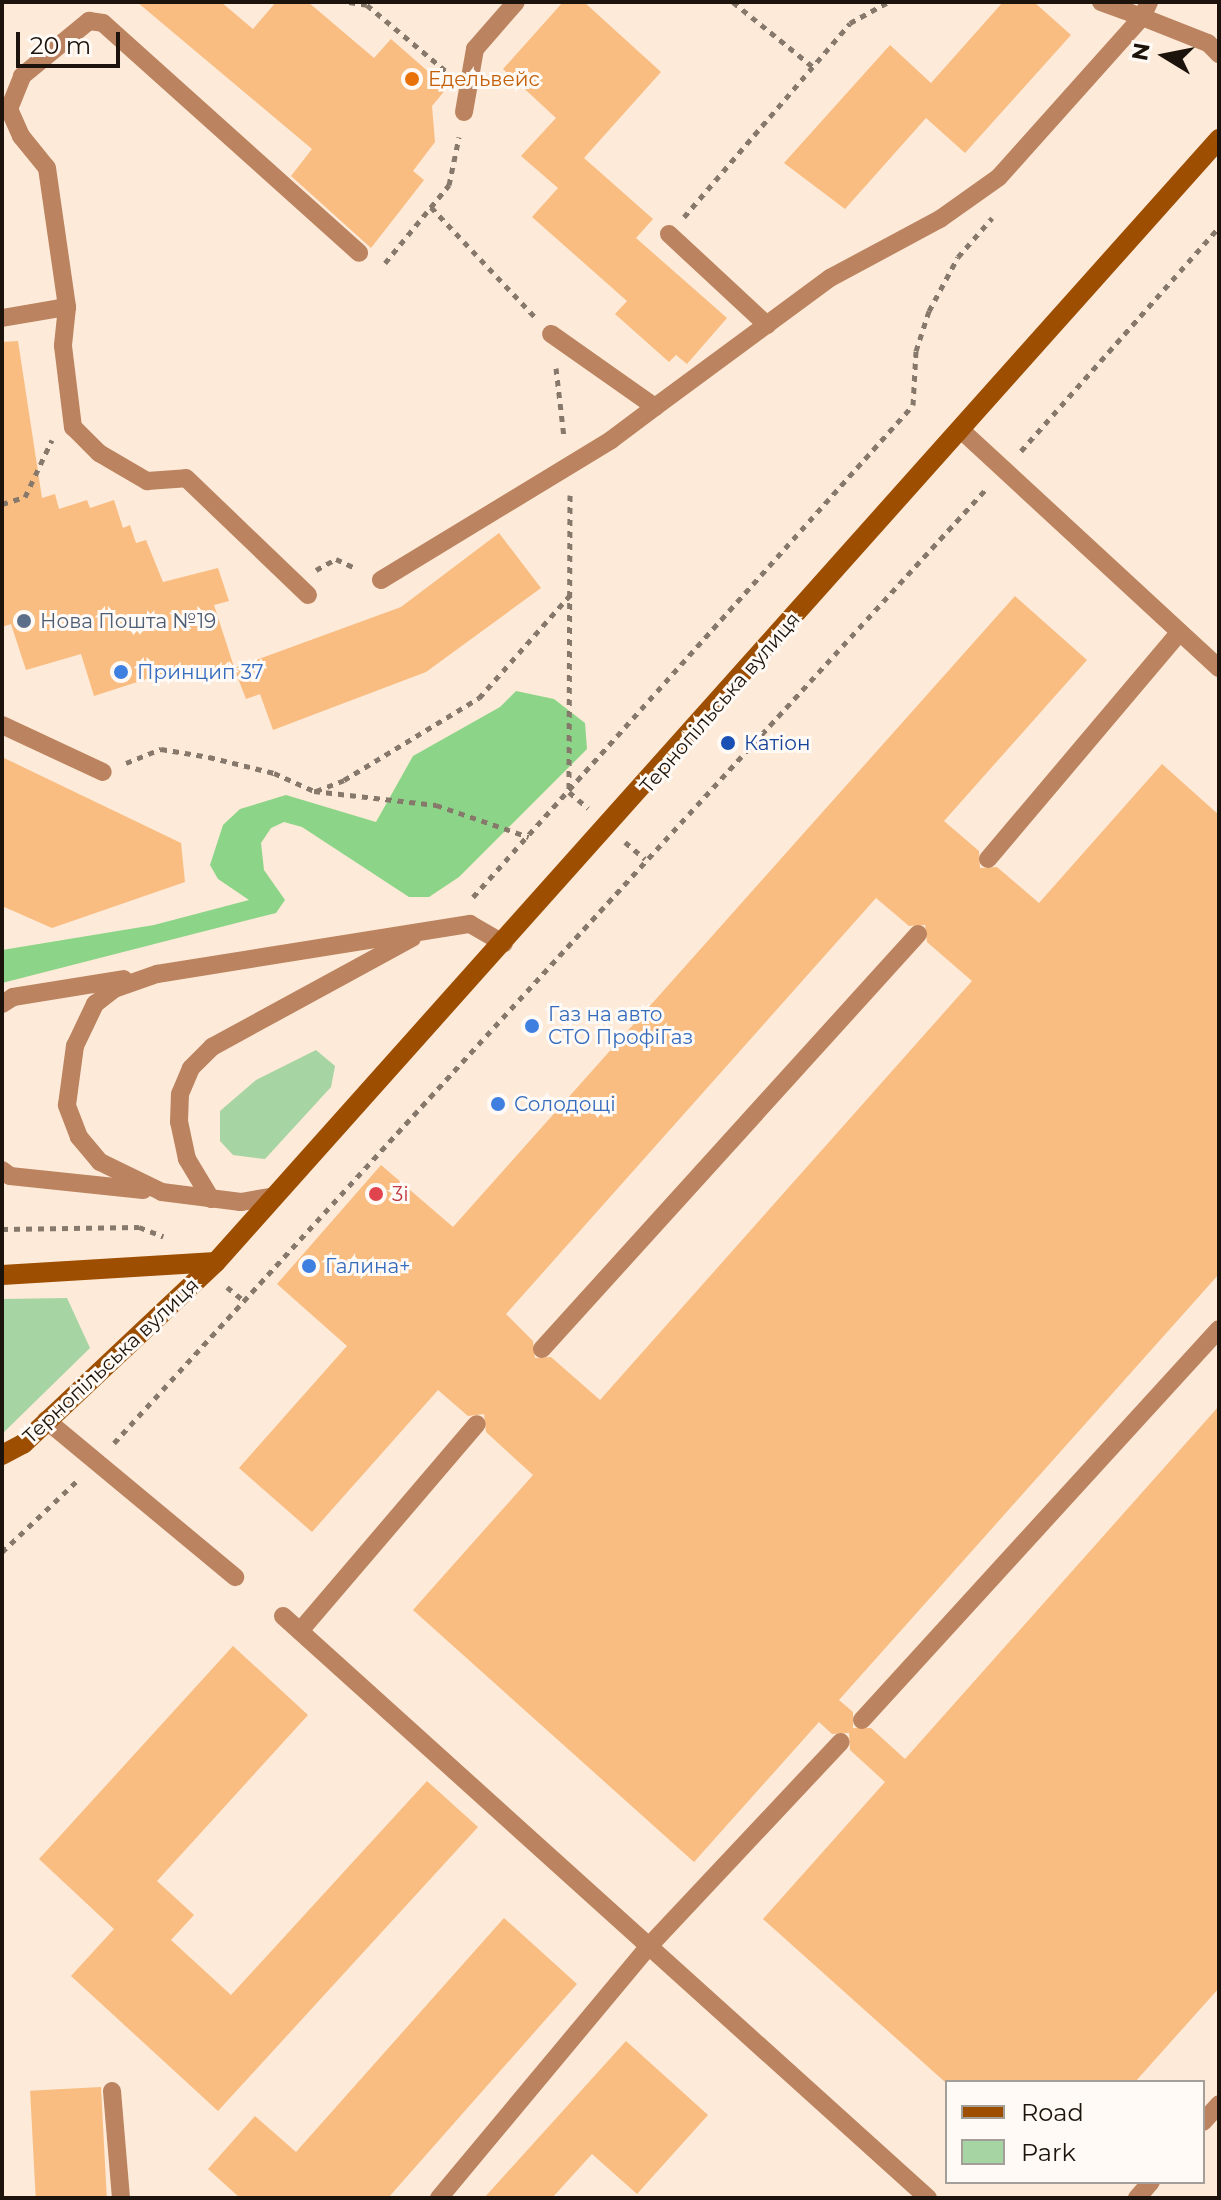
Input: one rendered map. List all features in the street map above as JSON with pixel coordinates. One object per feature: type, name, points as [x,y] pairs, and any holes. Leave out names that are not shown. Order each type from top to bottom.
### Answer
[{"type":"main road","name":"Тернопільська вулиця","points":[[2,1455],[23,1444],[216,1262],[504,944],[1219,139]]},
{"type":"main road","name":"Тернопільська вулиця","points":[[2,1275],[216,1262]]},
{"type":"lane","points":[[464,112],[475,49],[516,2]]},
{"type":"lane","points":[[1101,2],[1146,10],[1208,43],[1219,54]]},
{"type":"lane","points":[[381,580],[655,407],[830,278],[940,219],[999,177],[1146,10]]},
{"type":"lane","points":[[308,595],[186,478],[147,481],[99,453],[73,427],[63,346],[67,307],[47,168],[21,136],[6,110],[22,76],[89,21],[103,23],[359,253]]},
{"type":"lane","points":[[669,234],[767,325]]},
{"type":"lane","points":[[2,318],[67,307]]},
{"type":"lane","points":[[551,334],[655,407]]},
{"type":"lane","points":[[961,430],[1219,668]]},
{"type":"lane","points":[[988,859],[1180,632]]},
{"type":"lane","points":[[2,725],[103,772]]},
{"type":"lane","points":[[2,1004],[13,997],[470,924],[504,944]]},
{"type":"lane","points":[[211,1199],[187,1159],[179,1122],[180,1094],[191,1068],[212,1047],[422,933]]},
{"type":"lane","points":[[542,1349],[918,934]]},
{"type":"lane","points":[[157,974],[114,989],[95,1004],[75,1046],[67,1105],[79,1137],[100,1162],[162,1192]]},
{"type":"lane","points":[[2,1170],[10,1176],[241,1202],[275,1196]]},
{"type":"lane","points":[[862,1720],[1219,1329]]},
{"type":"lane","points":[[46,1420],[235,1577]]},
{"type":"lane","points":[[300,1631],[477,1424]]},
{"type":"lane","points":[[283,1616],[651,1944],[928,2198]]},
{"type":"lane","points":[[439,2198],[651,1944],[841,1742]]},
{"type":"lane","points":[[112,2091],[121,2198]]},
{"type":"lane","points":[[1205,2120],[1219,2104]]},
{"type":"path","points":[[349,2],[367,5],[468,89]]},
{"type":"path","points":[[733,2],[812,66]]},
{"type":"path","points":[[669,234],[850,23],[888,2]]},
{"type":"path","points":[[359,253],[384,265],[449,185],[464,112]]},
{"type":"path","points":[[431,207],[551,334],[567,464],[571,594],[569,792]]},
{"type":"path","points":[[467,899],[529,837],[913,405],[916,351],[929,311],[958,257],[998,210]]},
{"type":"path","points":[[2,1552],[98,1461],[1004,469],[1219,227]]},
{"type":"path","points":[[2,504],[25,497],[56,430]]},
{"type":"path","points":[[314,791],[344,780],[479,698],[571,594]]},
{"type":"path","points":[[103,772],[161,749],[274,773],[314,791],[436,805],[529,837]]},
{"type":"green space","points":[[516,691],[554,699],[585,723],[587,749],[459,877],[429,897],[409,897],[302,827],[284,822],[271,828],[261,843],[264,870],[285,900],[276,913],[2,983],[2,950],[154,925],[249,900],[218,879],[210,865],[223,825],[240,809],[286,795],[376,822],[413,756],[500,707]]},
{"type":"green space","points":[[316,1050],[335,1066],[331,1087],[265,1159],[233,1155],[220,1141],[220,1111],[256,1080]]},
{"type":"green space","points":[[67,1298],[90,1348],[2,1434],[2,1299]]},
{"type":"building","points":[[137,2],[221,2],[253,29],[276,2],[308,2],[374,58],[391,39],[447,88],[432,106],[435,142],[413,171],[424,180],[371,248],[291,176],[312,149]]},
{"type":"building","points":[[563,2],[584,2],[661,72],[584,158],[653,219],[636,238],[727,318],[687,364],[676,355],[669,362],[615,314],[627,301],[532,217],[558,188],[521,156],[556,118],[503,69]]},
{"type":"building","points":[[1003,2],[1034,2],[1071,35],[965,153],[926,118],[845,209],[784,163],[890,45],[931,83]]},
{"type":"building","points":[[18,341],[42,498],[55,494],[59,509],[87,500],[90,508],[114,500],[123,528],[130,525],[136,543],[146,540],[163,582],[218,568],[229,601],[214,605],[234,667],[198,679],[193,664],[94,696],[81,654],[26,670],[11,624],[2,627],[2,342]]},
{"type":"building","points":[[499,533],[541,588],[426,672],[273,730],[260,694],[246,699],[234,668],[401,607]]},
{"type":"building","points":[[1015,596],[1087,660],[944,821],[979,851],[980,868],[997,867],[1039,903],[1162,764],[1219,815],[1219,1274],[839,1700],[853,1712],[853,1728],[871,1728],[905,1759],[1219,1406],[1219,1988],[1137,2080],[945,2082],[763,1919],[885,1782],[850,1750],[849,1733],[832,1734],[819,1722],[694,1862],[413,1610],[533,1475],[486,1432],[484,1414],[468,1416],[438,1390],[312,1532],[239,1468],[347,1346],[277,1284],[381,1165],[453,1227]],"holes":[[[876,898],[909,926],[925,925],[927,942],[972,981],[600,1400],[551,1357],[535,1358],[533,1341],[506,1314]]]},
{"type":"building","points":[[2,757],[181,843],[185,882],[52,928],[2,906]]},
{"type":"building","points":[[233,1646],[308,1715],[157,1881],[194,1915],[171,1940],[231,1995],[427,1781],[478,1827],[218,2111],[71,1976],[114,1929],[39,1859]]},
{"type":"building","points":[[504,1918],[577,1984],[388,2198],[240,2198],[208,2169],[255,2116],[296,2152]]},
{"type":"building","points":[[626,2041],[708,2115],[637,2194],[592,2154],[552,2198],[484,2198]]},
{"type":"building","points":[[101,2087],[107,2198],[36,2198],[30,2091]]},
{"type":"place","name":"Едельвейс","points":[[412,79]]},
{"type":"place","name":"Нова Пошта №19","points":[[24,621]]},
{"type":"place","name":"Принцип 37","points":[[121,672]]},
{"type":"place","name":"Катіон","points":[[728,743]]},
{"type":"place","name":"Газ на авто СТО ПрофіГаз","points":[[532,1026]]},
{"type":"place","name":"Солодощі","points":[[498,1104]]},
{"type":"place","name":"3і","points":[[376,1194]]},
{"type":"place","name":"Галина+","points":[[309,1266]]}]
